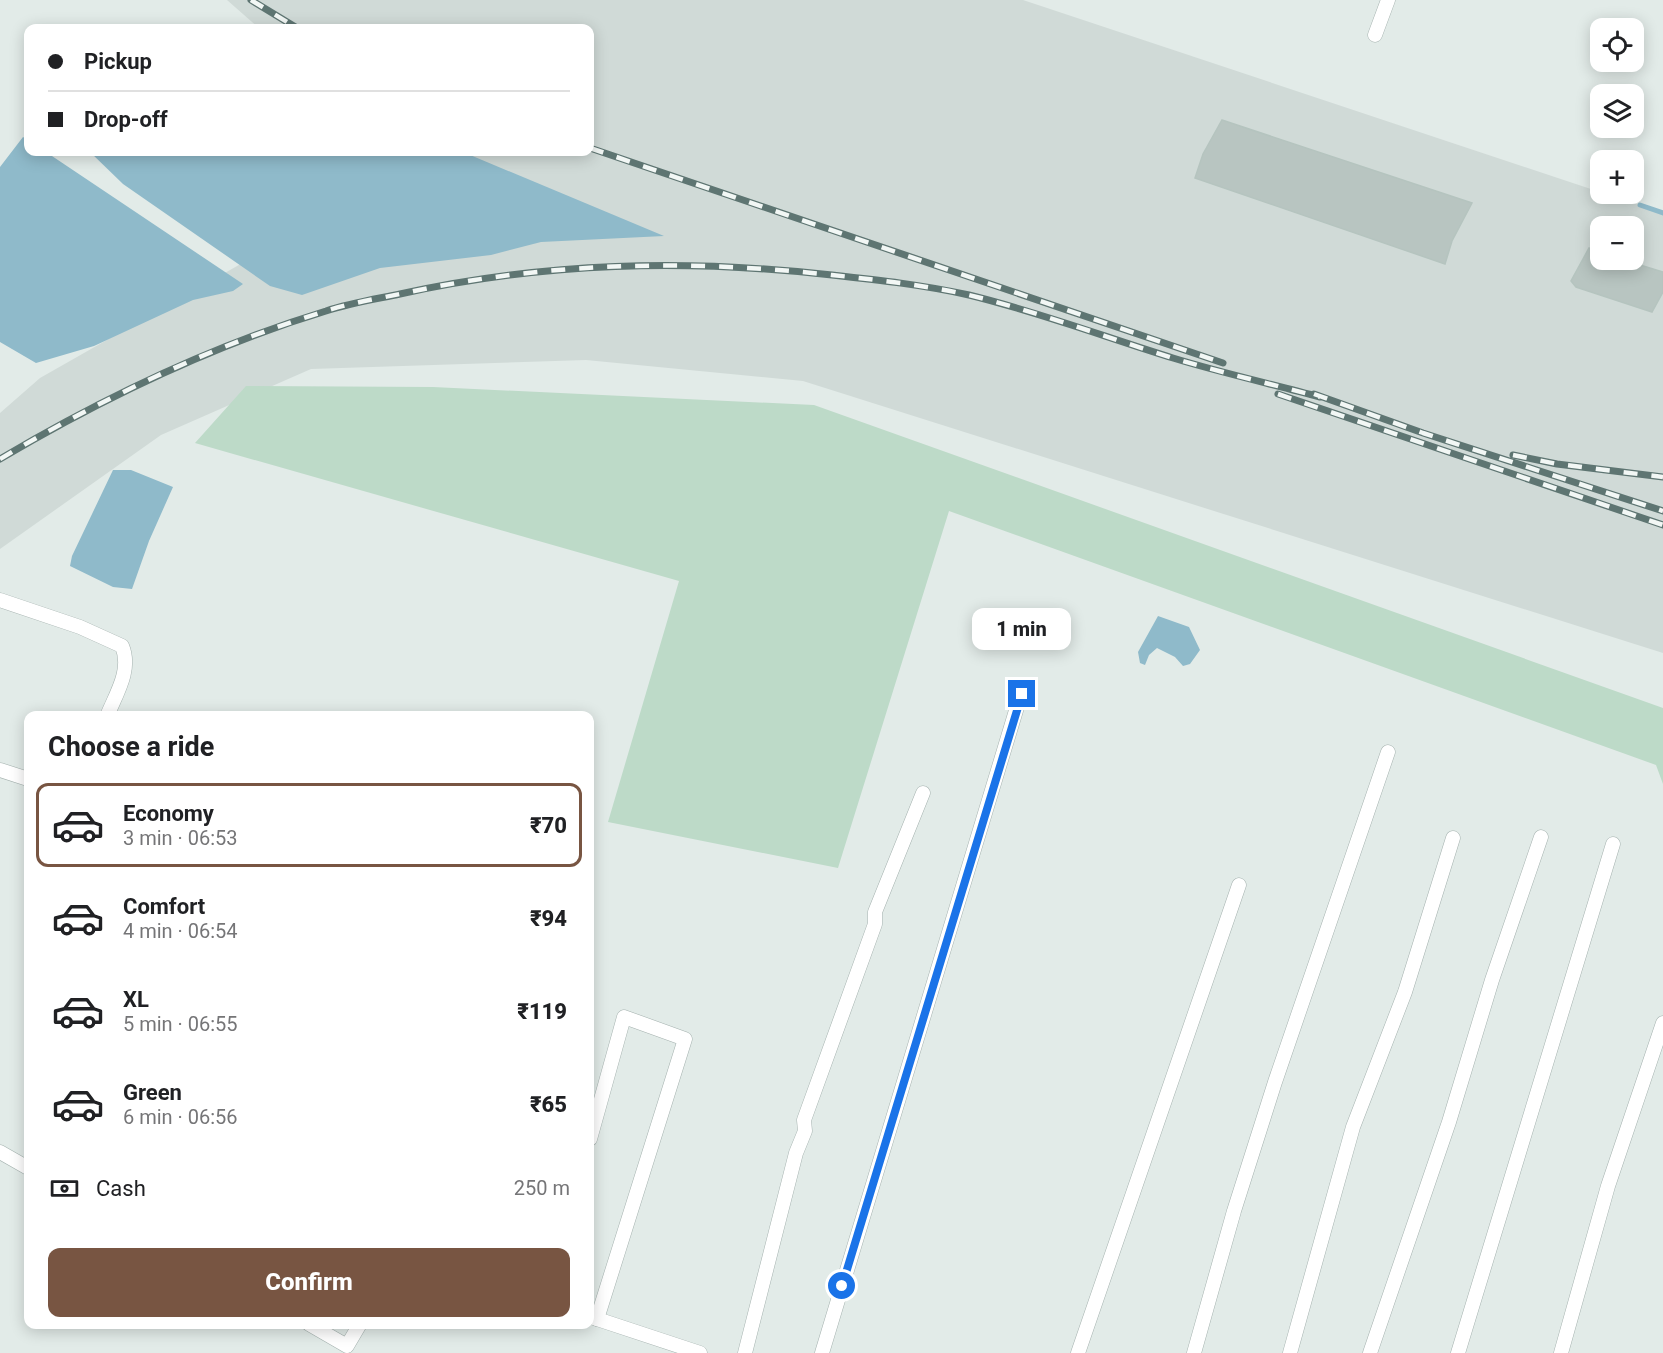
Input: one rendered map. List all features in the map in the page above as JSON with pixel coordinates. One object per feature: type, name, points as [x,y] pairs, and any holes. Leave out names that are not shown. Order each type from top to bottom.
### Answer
[{"type":"street","points":[[1375,35],[1388,0]]},
{"type":"street","points":[[0,600],[80,627],[122,646],[126,655],[124,675],[109,711]]},
{"type":"street","points":[[822,1353],[1022,694]]},
{"type":"street","points":[[1194,1353],[1234,1211],[1275,1082],[1388,752]]},
{"type":"street","points":[[0,770],[24,778]]},
{"type":"street","points":[[745,1353],[796,1153],[805,1131],[804,1120],[875,924],[875,912],[922,793]]},
{"type":"street","points":[[1370,1353],[1449,1122],[1492,980],[1540,837]]},
{"type":"street","points":[[1290,1353],[1353,1127],[1405,992],[1454,838]]},
{"type":"street","points":[[1458,1353],[1612,844]]},
{"type":"street","points":[[1078,1353],[1239,885]]},
{"type":"street","points":[[594,1125],[624,1017],[685,1039],[603,1301],[594,1316]]},
{"type":"street","points":[[1561,1353],[1608,1186],[1663,1023]]},
{"type":"street","points":[[0,1152],[24,1166]]},
{"type":"street","points":[[594,1318],[700,1353]]},
{"type":"street","points":[[318,1329],[347,1346],[357,1329]]},
{"type":"shaded area","points":[[227,0],[1023,0],[1590,189],[1590,204],[1636,204],[1663,213],[1663,653],[803,381],[586,360],[311,369],[161,435],[0,549],[0,413],[40,378],[392,178],[427,156],[594,156],[594,24],[254,24]]},
{"type":"green space","points":[[246,386],[433,387],[814,405],[1663,708],[1663,784],[1656,765],[949,511],[838,868],[608,822],[679,581],[195,443]]},
{"type":"water","points":[[23,137],[24,156],[52,156],[243,284],[233,291],[193,300],[94,346],[36,363],[0,342],[0,167]]},
{"type":"water","points":[[94,156],[473,156],[664,236],[541,242],[491,255],[380,268],[302,295],[270,286],[123,184]]},
{"type":"water","points":[[113,470],[131,470],[173,487],[149,541],[132,589],[113,587],[70,566],[72,556]]},
{"type":"water","points":[[1158,616],[1189,627],[1200,650],[1190,664],[1183,666],[1175,657],[1157,648],[1149,655],[1145,665],[1140,663],[1138,652]]},
{"type":"building","points":[[1222,120],[1472,203],[1452,241],[1445,264],[1195,178],[1203,154]]},
{"type":"building","points":[[1589,248],[1590,270],[1644,270],[1644,266],[1663,272],[1663,292],[1652,312],[1576,287],[1571,281]]},
{"type":"waterway","points":[[1640,205],[1663,213]]},
{"type":"railway","points":[[251,0],[290,24]]},
{"type":"railway","points":[[594,149],[1223,363]]},
{"type":"railway","points":[[0,459],[78,415],[158,375],[241,340],[326,311],[363,301],[454,283],[508,275],[615,266],[777,270],[884,281],[952,291],[1021,309],[1191,363],[1320,397]]},
{"type":"railway","points":[[1278,394],[1663,525]]},
{"type":"railway","points":[[1314,394],[1423,433],[1663,511]]},
{"type":"railway","points":[[1513,455],[1557,464],[1663,477]]},
{"type":"route","points":[[842,1286],[1022,694]]}]
